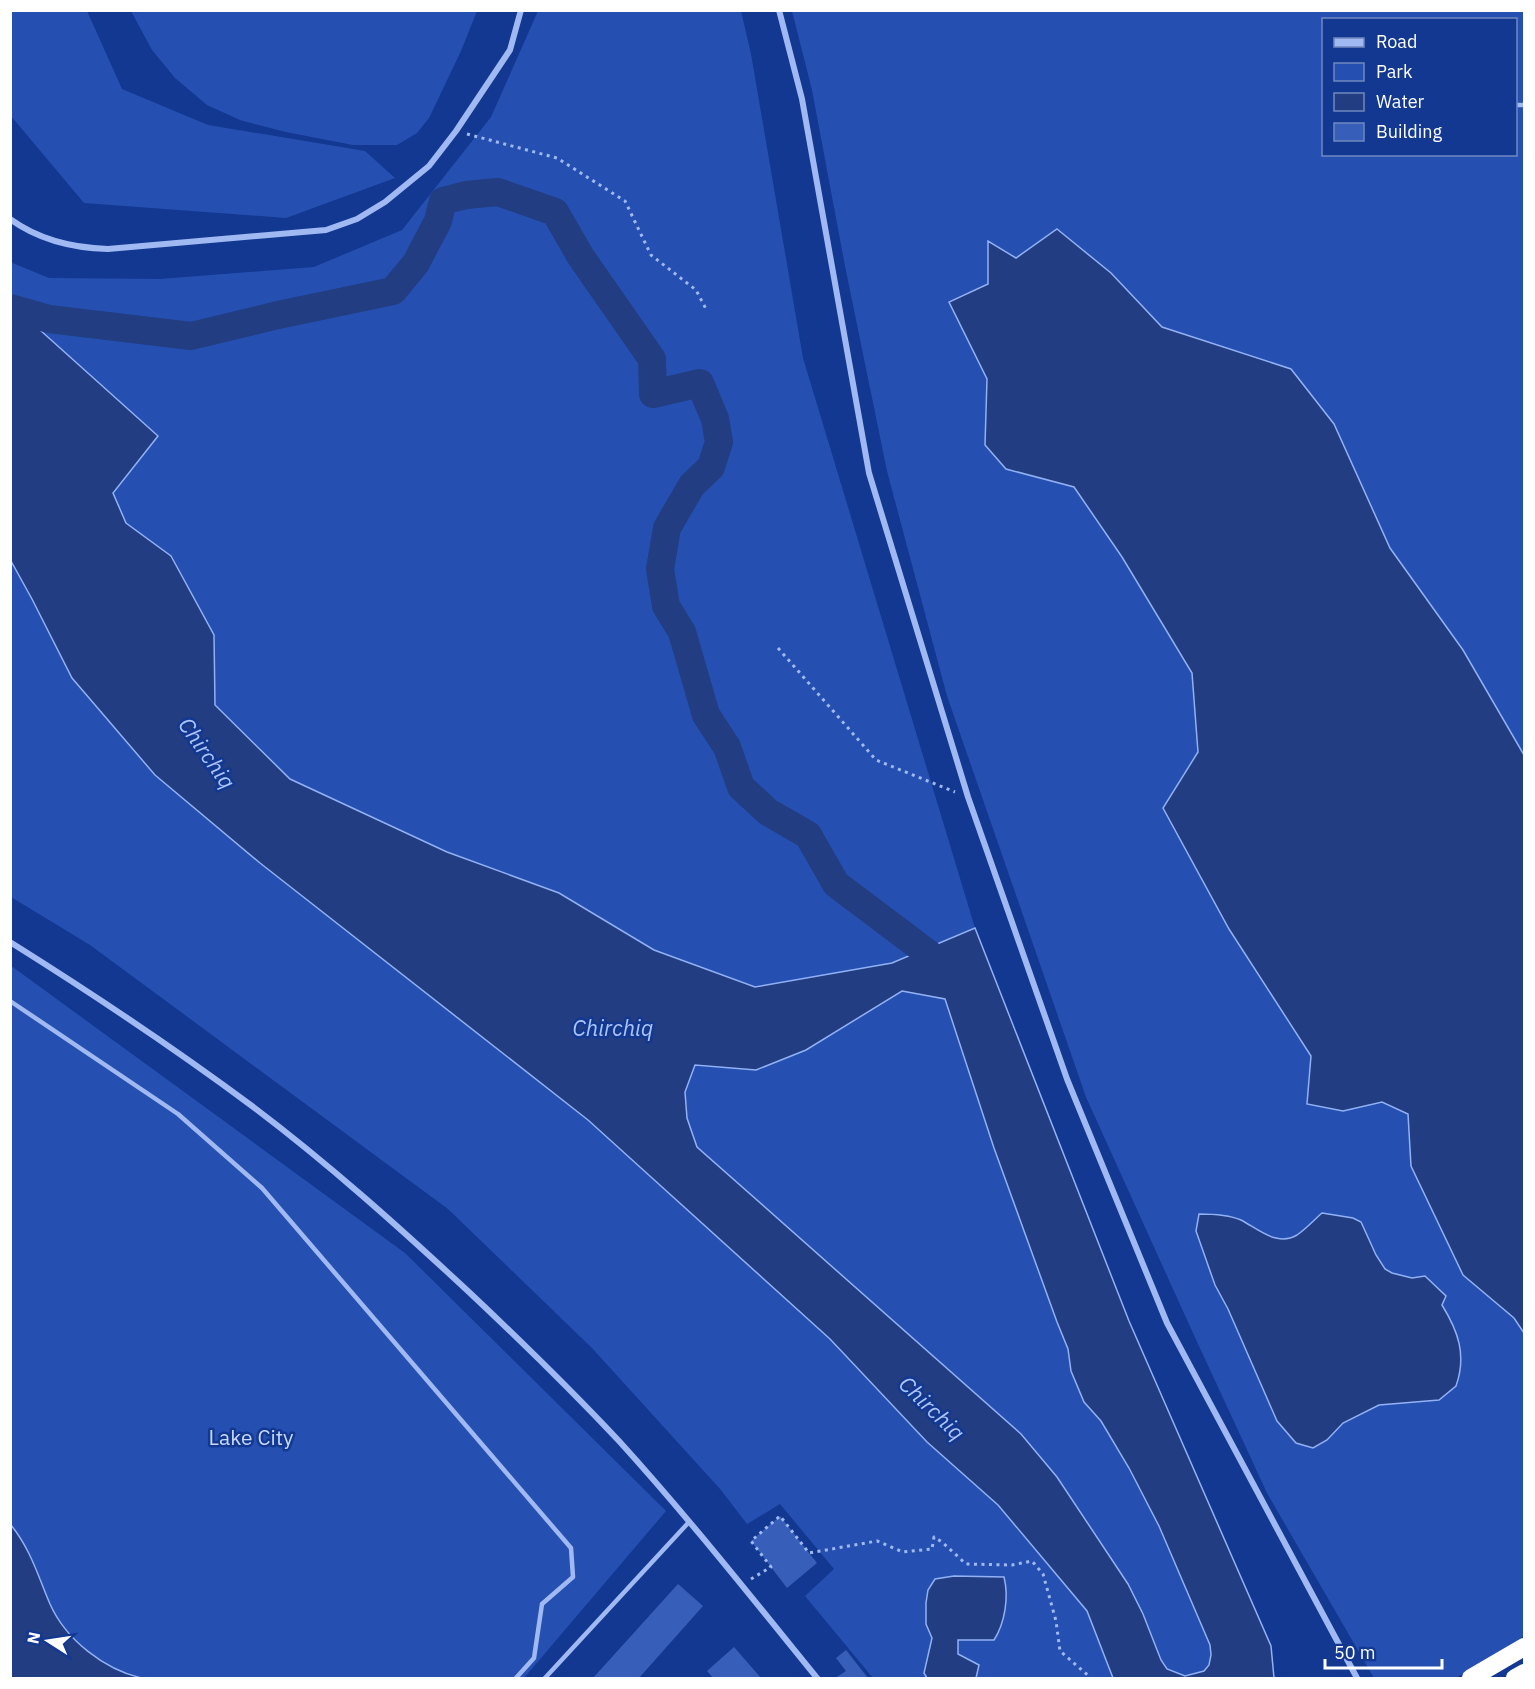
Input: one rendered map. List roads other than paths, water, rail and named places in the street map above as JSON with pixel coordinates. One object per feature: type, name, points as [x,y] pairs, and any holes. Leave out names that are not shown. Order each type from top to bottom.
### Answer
[{"type":"highway","points":[[1471,1678],[1524,1647]]},
{"type":"highway","points":[[1515,1678],[1524,1673]]},
{"type":"street","points":[[10,219],[26,230],[80,248],[108,249],[326,230],[357,219],[385,202],[429,166],[456,131],[510,50],[521,10]]},
{"type":"street","points":[[779,10],[802,99],[869,473],[968,797],[1067,1079],[1167,1323],[1357,1678]]},
{"type":"street","points":[[10,942],[103,1001],[252,1106],[348,1182],[440,1265],[619,1442],[689,1522],[817,1678]]},
{"type":"lane","points":[[10,1001],[178,1114],[262,1188],[571,1548],[573,1576],[542,1604],[534,1658],[516,1678]]},
{"type":"lane","points":[[545,1678],[689,1522]]},
{"type":"water","points":[[1057,229],[1111,273],[1162,327],[1291,369],[1334,424],[1390,548],[1463,650],[1524,755],[1524,1333],[1514,1318],[1463,1275],[1411,1166],[1408,1114],[1382,1102],[1343,1111],[1307,1104],[1311,1056],[1229,929],[1163,808],[1198,752],[1192,673],[1122,557],[1074,487],[1006,469],[985,445],[987,379],[949,302],[988,284],[988,241],[1016,258]]},
{"type":"water","name":"Chirchiq","points":[[10,301],[158,436],[113,493],[126,523],[171,556],[214,635],[215,705],[290,779],[447,852],[559,893],[654,950],[755,987],[892,963],[975,928],[1129,1321],[1271,1646],[1274,1678],[1113,1678],[1087,1611],[998,1505],[927,1442],[830,1339],[588,1120],[260,863],[155,775],[72,678],[11,561]],"holes":[[[902,991],[945,999],[994,1148],[1068,1349],[1071,1371],[1084,1402],[1101,1421],[1159,1526],[1210,1645],[1209,1665],[1204,1671],[1185,1676],[1167,1669],[1128,1584],[1057,1477],[1021,1434],[697,1147],[687,1118],[685,1092],[695,1065],[756,1070],[806,1050]]]},
{"type":"water","points":[[1322,1213],[1353,1218],[1361,1222],[1385,1269],[1412,1278],[1425,1276],[1446,1296],[1442,1305],[1456,1334],[1461,1364],[1456,1386],[1439,1400],[1379,1405],[1343,1423],[1327,1440],[1313,1448],[1296,1443],[1277,1421],[1228,1309],[1215,1285],[1196,1231],[1199,1214],[1215,1215],[1241,1220],[1275,1238],[1290,1238],[1300,1233]]},
{"type":"water","points":[[11,1525],[29,1554],[57,1617],[76,1641],[113,1668],[141,1678],[11,1678]]},
{"type":"water","points":[[954,1576],[1004,1577],[1006,1601],[1003,1618],[994,1640],[958,1640],[958,1654],[979,1665],[976,1678],[927,1678],[924,1673],[932,1638],[926,1624],[928,1590],[935,1579]]},
{"type":"waterway","points":[[10,308],[49,319],[191,336],[393,291],[416,263],[438,221],[443,201],[466,195],[498,192],[555,212],[581,257],[652,359],[653,394],[700,383],[715,419],[719,442],[711,467],[692,485],[667,528],[660,569],[666,606],[682,632],[706,715],[727,747],[741,787],[768,812],[808,835],[836,884],[929,954],[951,977]]},
{"type":"park label","name":"Lake City","points":[[251,1438]]}]
